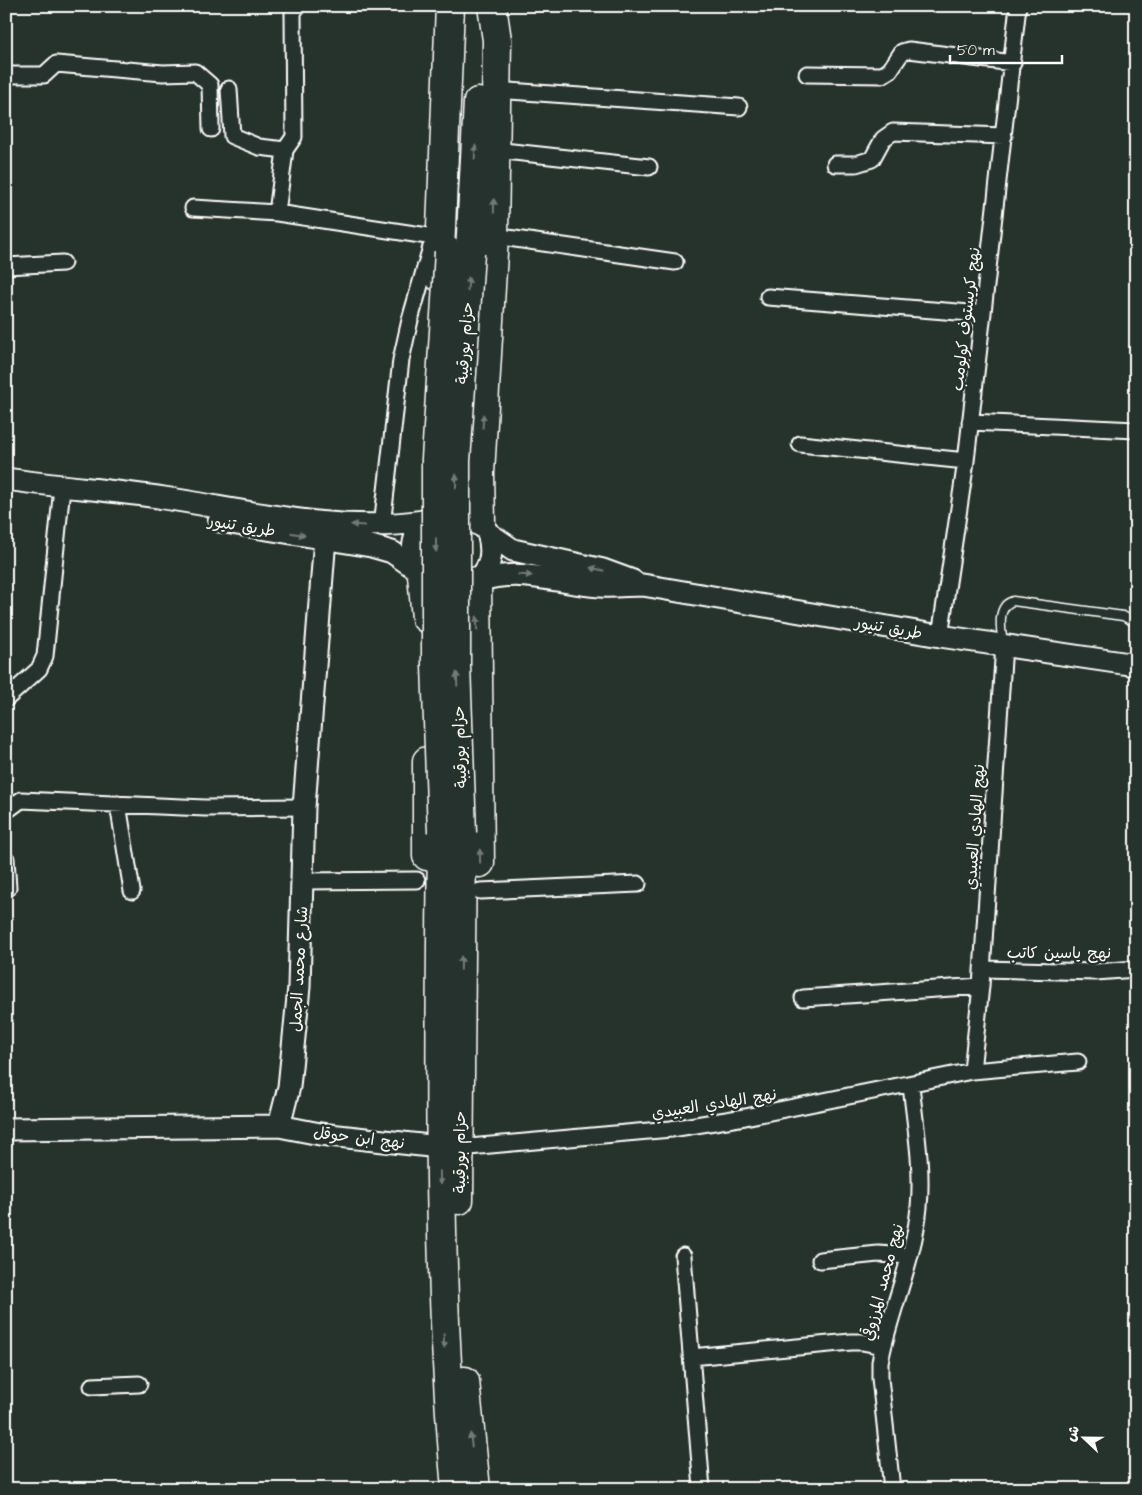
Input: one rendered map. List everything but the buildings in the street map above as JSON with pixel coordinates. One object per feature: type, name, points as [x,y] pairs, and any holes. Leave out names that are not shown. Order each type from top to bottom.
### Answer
[{"type":"highway","points":[[424,521],[424,461],[449,245],[450,6]]},
{"type":"highway","name":"حزام بورقيبة","points":[[456,1489],[446,1372],[452,832],[456,666],[456,461],[449,245],[463,49],[461,6]]},
{"type":"highway","name":"حزام بورقيبة","points":[[449,245],[481,52],[479,6]]},
{"type":"highway","points":[[484,528],[480,473],[494,236],[497,40],[492,6]]},
{"type":"highway","points":[[420,572],[426,638],[427,1078],[448,1147]]},
{"type":"highway","points":[[448,1147],[475,1059],[480,891],[477,580]]},
{"type":"highway","name":"حزام بورقيبة","points":[[448,1147],[465,1378],[476,1489]]},
{"type":"main road","name":"طريق تنيور","points":[[6,479],[62,487],[110,489],[326,523],[382,526],[424,521]]},
{"type":"main road","name":"طريق تنيور","points":[[62,487],[115,504],[325,538],[392,552],[420,572]]},
{"type":"main road","points":[[446,510],[459,510],[471,514],[484,528],[492,545],[491,558],[486,570],[477,580],[465,587],[452,589],[438,587],[420,572],[413,557],[413,544],[416,532],[424,521],[434,514],[446,510]]},
{"type":"main road","name":"طريق تنيور","points":[[484,528],[513,550],[603,570],[643,585],[940,636],[1136,665]]},
{"type":"main road","name":"شارع محمد الجمل","points":[[278,1126],[289,1087],[299,988],[304,807],[325,538]]},
{"type":"main road","name":"طريق تنيور","points":[[477,580],[505,574],[522,574],[599,586],[643,585]]},
{"type":"main road","points":[[6,1129],[278,1126]]},
{"type":"main road","name":"نهج ابن حوقل","points":[[278,1126],[320,1134],[448,1147]]},
{"type":"street","points":[[276,214],[284,150],[294,137],[293,13],[297,6]]},
{"type":"street","name":"نهج كريستوف كولومب","points":[[940,636],[966,461],[1013,63],[1018,6]]},
{"type":"street","points":[[807,74],[882,75],[890,70],[902,52],[909,50],[1013,63]]},
{"type":"street","points":[[6,75],[44,75],[56,64],[163,73],[195,72],[210,85],[211,129]]},
{"type":"street","points":[[230,89],[232,136],[259,147],[284,150]]},
{"type":"street","points":[[496,90],[739,107]]},
{"type":"street","points":[[835,164],[856,164],[872,159],[883,139],[893,132],[1004,136]]},
{"type":"street","points":[[495,150],[649,167]]},
{"type":"street","points":[[193,208],[276,214],[449,245],[410,320],[401,360],[382,526]]},
{"type":"street","points":[[494,236],[675,262]]},
{"type":"street","points":[[6,266],[63,263]]},
{"type":"street","points":[[768,297],[983,314]]},
{"type":"street","points":[[970,422],[1136,430]]},
{"type":"street","points":[[800,444],[966,461]]},
{"type":"street","points":[[6,699],[39,669],[45,656],[62,487]]},
{"type":"street","name":"نهج الهادي العبيدي","points":[[972,1071],[981,986],[1004,645]]},
{"type":"street","points":[[6,811],[21,800],[204,808],[304,807]]},
{"type":"street","points":[[118,804],[132,891]]},
{"type":"street","points":[[6,859],[8,888]]},
{"type":"street","points":[[302,881],[417,880]]},
{"type":"street","points":[[480,891],[638,884]]},
{"type":"street","name":"نهج ياسين كاتب","points":[[982,969],[1096,972],[1136,969]]},
{"type":"street","points":[[803,998],[981,986]]},
{"type":"street","name":"نهج الهادي العبيدي","points":[[448,1147],[671,1129],[911,1085],[972,1071],[1078,1062]]},
{"type":"street","name":"نهج محمد المرزوقي","points":[[892,1489],[880,1378],[883,1346],[916,1229],[920,1181],[911,1085]]},
{"type":"street","points":[[820,1260],[878,1254],[909,1256]]},
{"type":"street","points":[[683,1256],[702,1489]]},
{"type":"street","points":[[691,1357],[851,1342],[883,1346]]},
{"type":"street","points":[[92,1386],[139,1384]]},
{"type":"lane","points":[[1004,645],[1001,616],[1005,607],[1013,601],[1115,614],[1128,617],[1136,623]]}]
